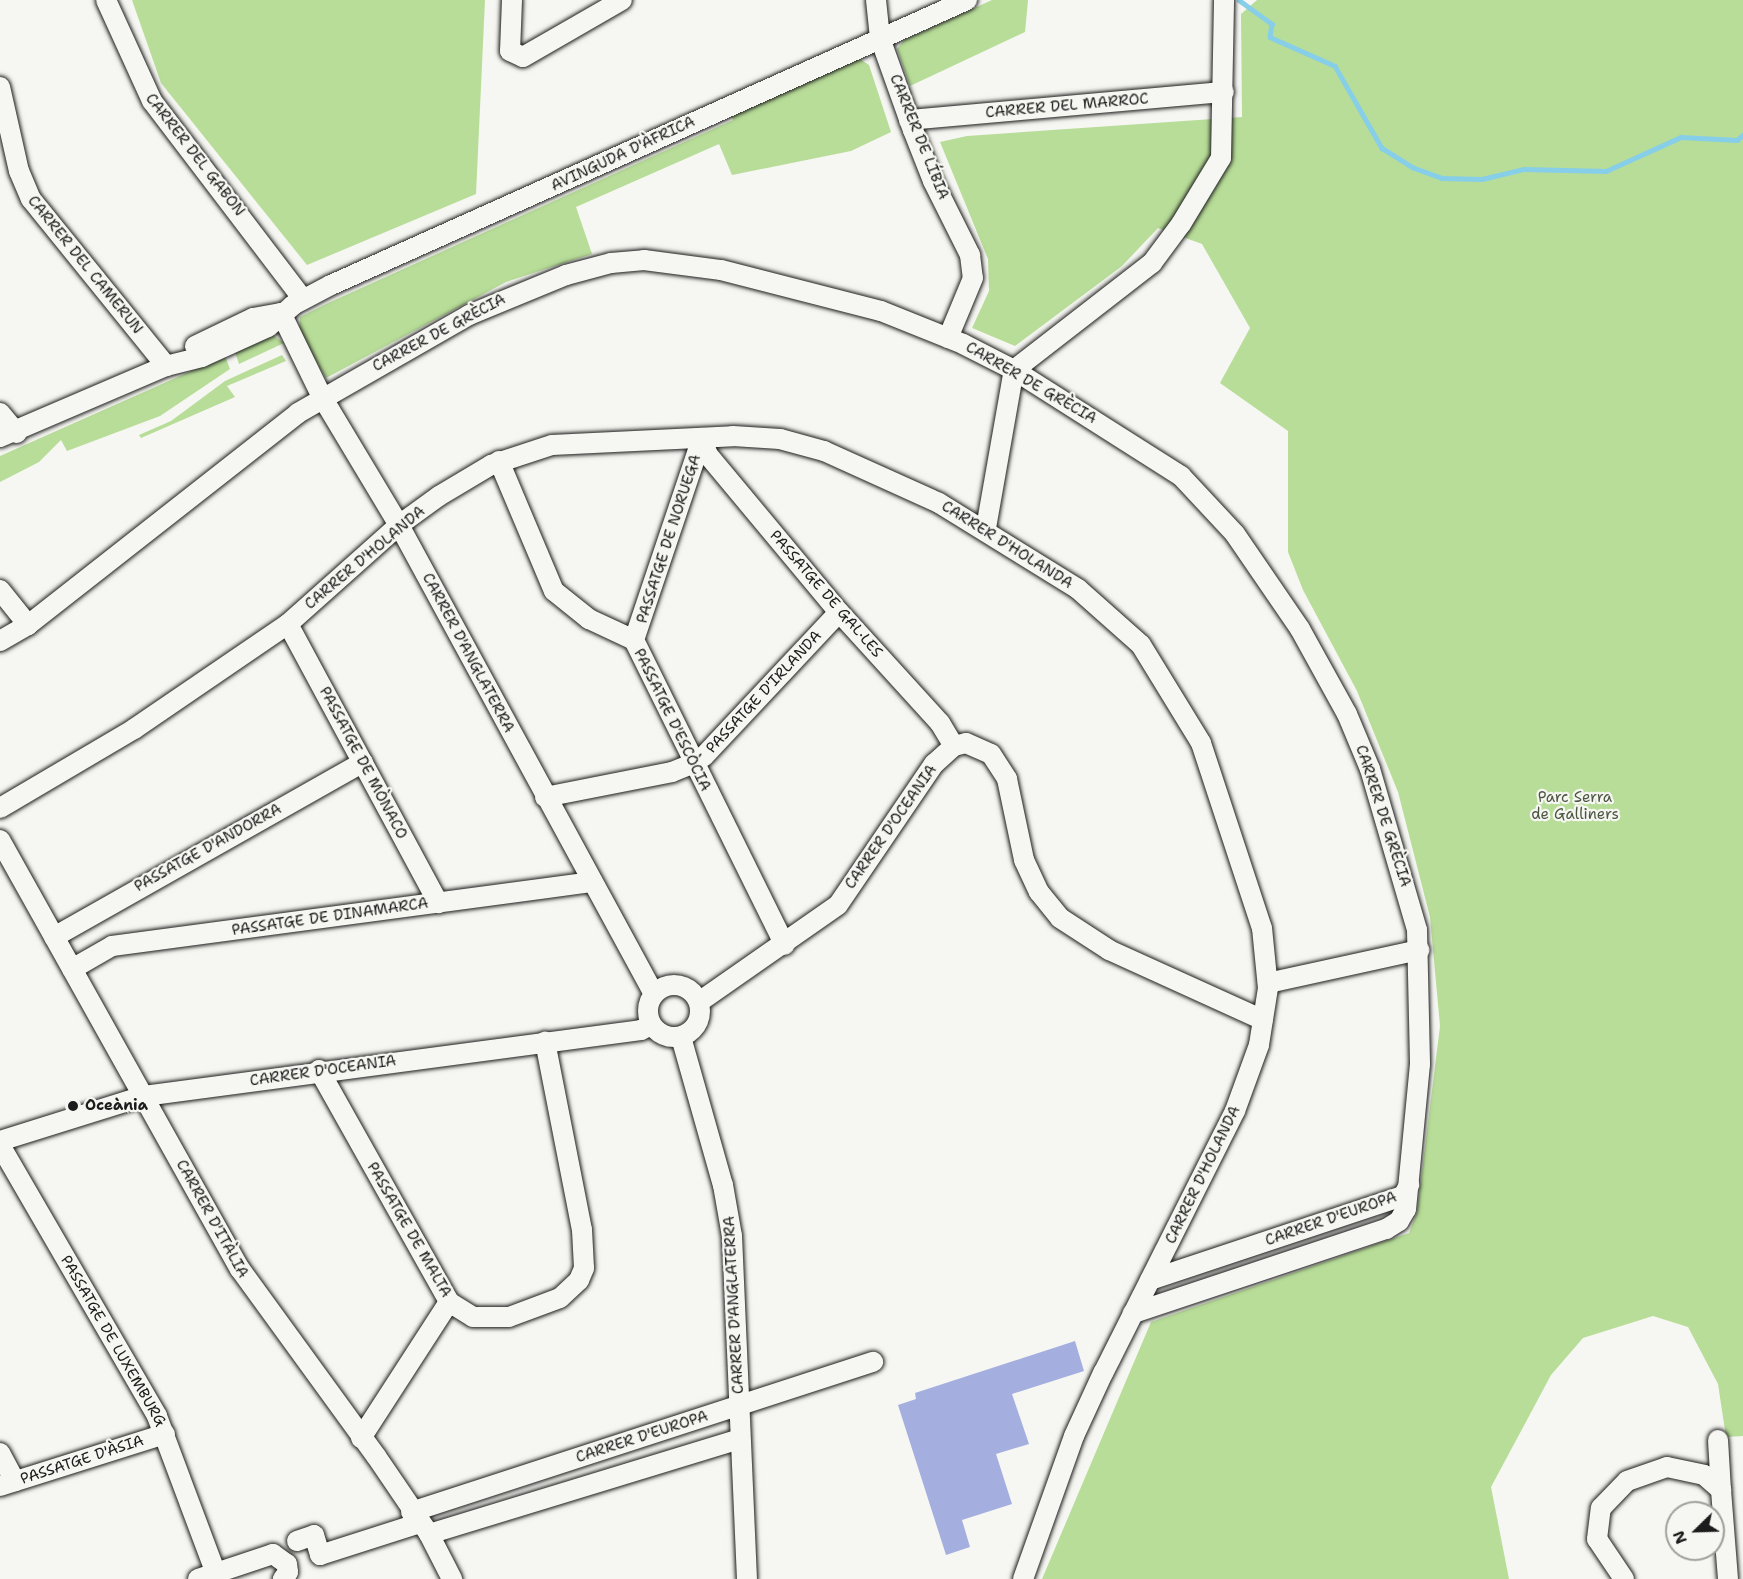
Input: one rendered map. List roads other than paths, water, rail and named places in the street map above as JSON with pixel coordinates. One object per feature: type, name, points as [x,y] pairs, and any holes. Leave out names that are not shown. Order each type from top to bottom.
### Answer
[{"type":"street","name":"CARRER DEL GABON","points":[[106,0],[152,101],[303,299]]},
{"type":"street","points":[[512,0],[510,51],[523,57],[622,0]]},
{"type":"street","name":"CARRER DE LÍBIA","points":[[876,0],[880,38],[909,120],[933,181],[970,255],[973,278],[948,338]]},
{"type":"street","name":"AVINGUDA D'ÀFRICA","points":[[0,446],[8,435],[166,366],[184,352],[253,318],[281,313],[303,299],[967,0]]},
{"type":"street","points":[[986,528],[1014,370],[1152,262],[1167,245],[1221,158],[1224,0]]},
{"type":"street","name":"CARRER DEL CAMERUN","points":[[0,87],[19,171],[31,199],[166,366]]},
{"type":"street","name":"CARRER DEL MARROC","points":[[909,120],[1224,92]]},
{"type":"street","name":"CARRER DE GRÈCIA","points":[[0,641],[28,626],[277,428],[322,398],[469,315],[541,283],[611,263],[670,262],[721,270],[880,311],[948,338],[1014,370],[1181,476],[1210,503],[1250,554],[1300,629],[1347,714],[1386,818],[1410,897],[1419,950],[1421,1042],[1409,1185]]},
{"type":"street","name":"CARRER D'ANGLATERRA","points":[[281,313],[322,398],[399,525],[654,994]]},
{"type":"street","points":[[0,413],[8,435]]},
{"type":"street","name":"PASSATGE DE GAL·LES","points":[[702,438],[708,455],[839,612],[940,723],[954,746]]},
{"type":"street","name":"PASSATGE DE NORUEGA","points":[[634,640],[702,438]]},
{"type":"street","name":"CARRER D'HOLANDA","points":[[0,808],[134,729],[288,624],[399,525],[470,476],[499,461],[552,445],[581,441],[780,439],[824,451],[939,503],[986,528],[1078,589],[1141,645],[1162,675],[1201,743],[1217,782],[1262,928],[1268,983],[1259,1045],[1231,1122],[1133,1313],[1074,1436],[1023,1579]]},
{"type":"street","name":"PASSATGE D'ESCÒCIA","points":[[499,461],[554,591],[576,610],[634,640],[692,764],[785,945]]},
{"type":"street","points":[[0,590],[28,626]]},
{"type":"street","name":"PASSATGE D'IRLANDA","points":[[545,797],[672,772],[692,764],[704,756],[839,612]]},
{"type":"street","name":"PASSATGE DE MÒNACO","points":[[288,624],[438,903]]},
{"type":"street","points":[[954,746],[966,743],[978,747],[999,764],[1013,794],[1024,860],[1039,892],[1060,918],[1109,950],[1263,1020]]},
{"type":"street","name":"CARRER D'OCEANIA","points":[[699,1002],[785,945],[838,905],[922,780],[954,746]]},
{"type":"street","name":"PASSATGE D'ANDORRA","points":[[54,937],[363,762]]},
{"type":"street","name":"CARRER D'ITÀLIA","points":[[0,840],[240,1269],[420,1523],[452,1579]]},
{"type":"street","name":"PASSATGE DE DINAMARCA","points":[[72,969],[112,946],[593,882]]},
{"type":"street","points":[[1268,983],[1419,950]]},
{"type":"street","points":[[673,985],[693,993],[699,1002],[695,1027],[681,1037],[664,1036],[651,1025],[648,1009],[654,994],[673,985]]},
{"type":"street","name":"CARRER D'OCEANIA","points":[[0,1143],[144,1096],[319,1070],[641,1030],[651,1025]]},
{"type":"street","name":"CARRER D'ANGLATERRA","points":[[681,1037],[728,1209],[747,1579]]},
{"type":"street","name":"PASSATGE DE MALTA","points":[[319,1070],[449,1302],[473,1317],[509,1317],[546,1305],[579,1280],[585,1252],[544,1042]]},
{"type":"street","name":"PASSATGE DE LUXEMBURG","points":[[0,1143],[165,1434],[211,1577]]},
{"type":"street","name":"CARRER D'EUROPA","points":[[1150,1280],[1403,1196],[1409,1185]]},
{"type":"street","name":"CARRER D'EUROPA","points":[[1133,1313],[1386,1229],[1406,1209],[1409,1185]]},
{"type":"street","points":[[361,1438],[449,1302]]},
{"type":"street","name":"CARRER D'EUROPA","points":[[297,1541],[314,1535],[320,1555],[420,1523],[739,1406],[873,1362]]},
{"type":"street","name":"PASSATGE D'ÀSIA","points":[[8,1484],[165,1434]]},
{"type":"street","name":"CARRER D'EUROPA","points":[[420,1523],[741,1439]]},
{"type":"street","points":[[1718,1440],[1728,1579]]},
{"type":"street","points":[[0,1453],[8,1484]]},
{"type":"street","points":[[1624,1579],[1602,1550],[1596,1530],[1601,1508],[1615,1490],[1638,1475],[1666,1467],[1704,1475],[1721,1490]]},
{"type":"street","points":[[211,1577],[278,1554],[287,1564],[283,1579]]},
{"type":"waterway","points":[[1239,0],[1272,24],[1270,37],[1335,66],[1382,148],[1412,167],[1442,178],[1482,179],[1524,169],[1606,171],[1681,137],[1737,140],[1743,135]]},
{"type":"place","name":"Oceània","points":[[73,1106]]},
{"type":"park label","name":"Parc Serra de Galliners","points":[[1575,806]]}]
